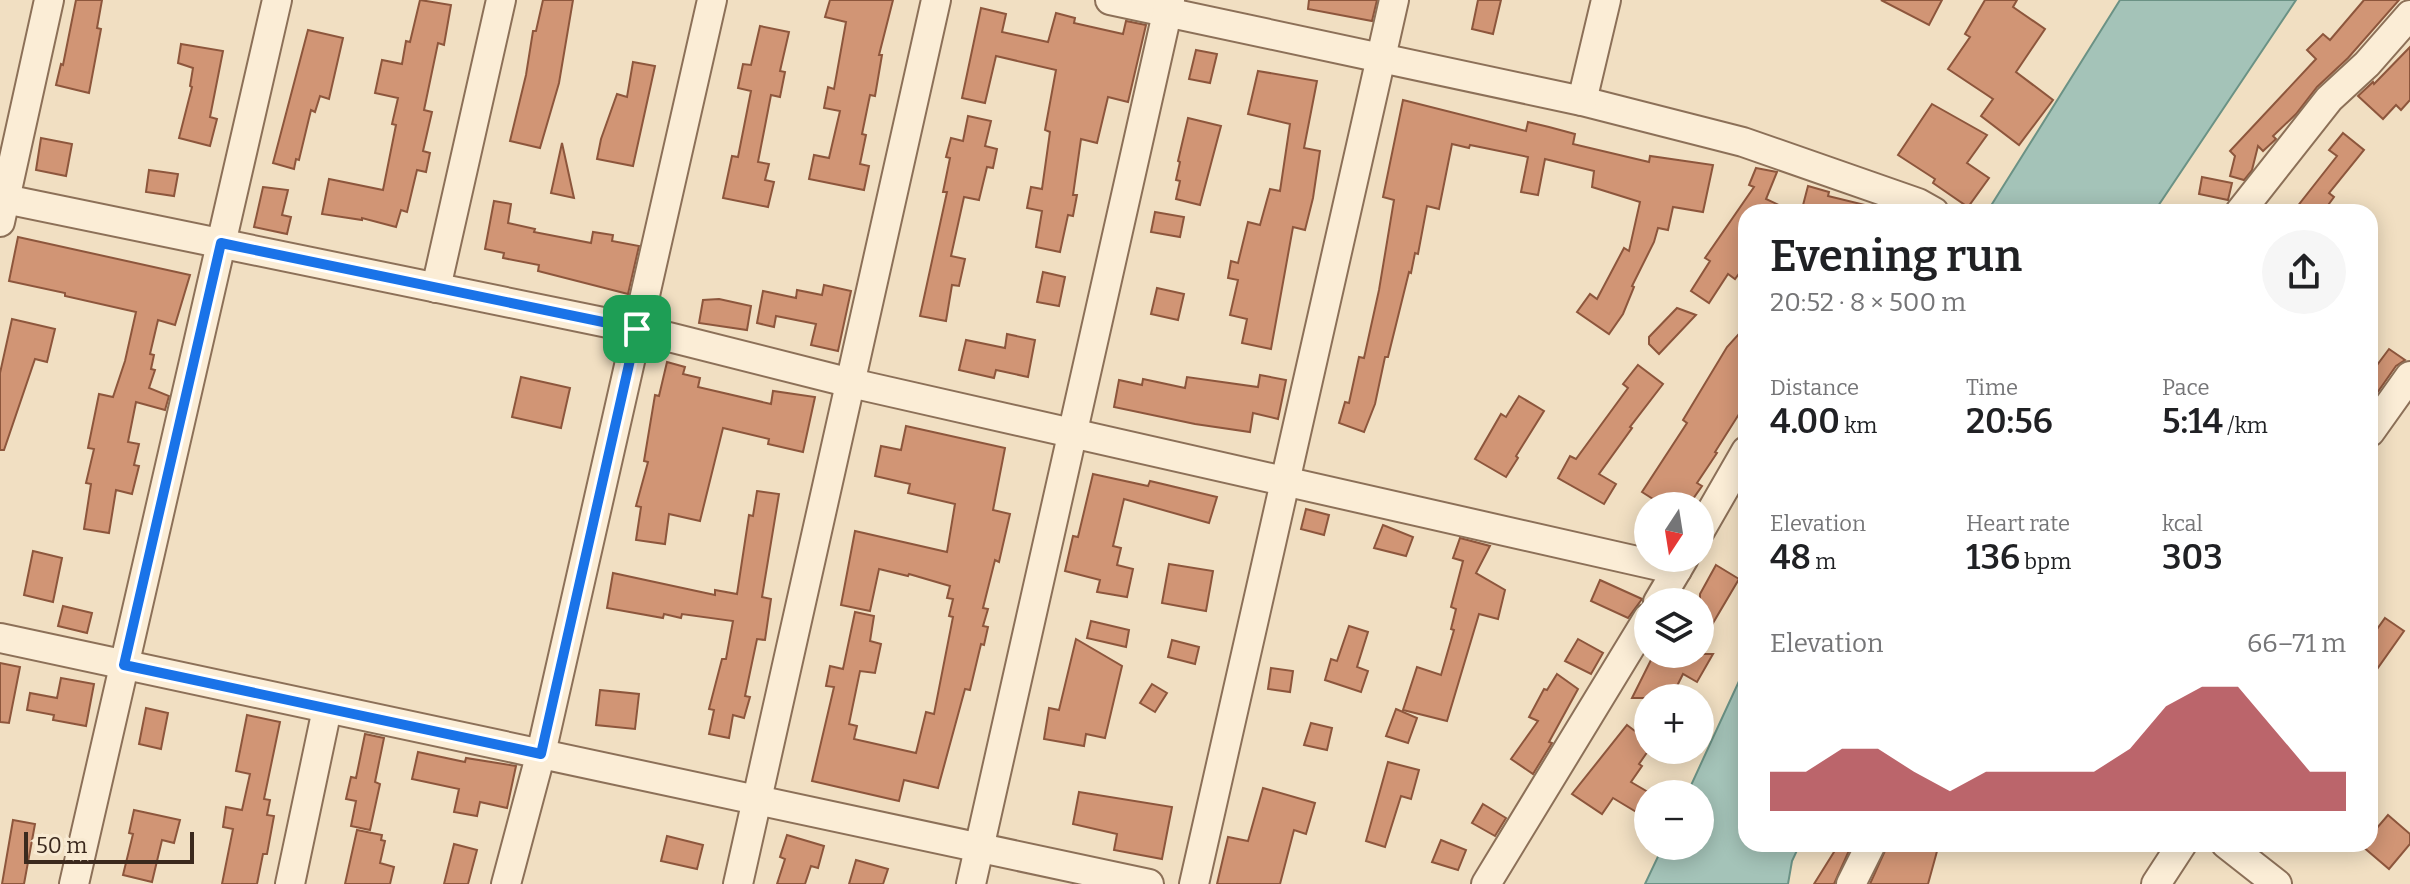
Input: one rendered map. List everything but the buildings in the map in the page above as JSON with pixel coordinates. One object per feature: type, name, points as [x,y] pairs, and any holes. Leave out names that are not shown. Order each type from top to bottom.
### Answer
[{"type":"street","points":[[49,0],[2,206],[221,243],[637,329],[851,383],[1285,481],[1634,554]]},
{"type":"street","points":[[74,884],[277,0]]},
{"type":"street","points":[[436,288],[501,0]]},
{"type":"street","points":[[506,884],[541,754],[712,0]]},
{"type":"street","points":[[738,884],[936,0]]},
{"type":"street","points":[[1110,0],[1169,6],[1381,58],[1582,101],[1743,142],[1908,204]]},
{"type":"street","points":[[1194,884],[1394,0]]},
{"type":"street","points":[[1582,101],[1606,0]]},
{"type":"street","points":[[971,884],[1169,6]]},
{"type":"street","points":[[2246,204],[2329,99],[2367,64],[2410,15]]},
{"type":"street","points":[[2378,421],[2410,376]]},
{"type":"street","points":[[1714,507],[1738,465]]},
{"type":"street","points":[[0,638],[1149,884]]},
{"type":"street","points":[[1486,884],[1634,641]]},
{"type":"street","points":[[290,884],[327,709]]},
{"type":"street","points":[[1851,884],[1867,852]]},
{"type":"street","points":[[2156,884],[2177,852]]},
{"type":"street","points":[[2236,852],[2277,884]]},
{"type":"water","points":[[2120,0],[2296,0],[2159,204],[1992,204]]},
{"type":"water","points":[[1738,683],[1738,852],[1796,852],[1788,884],[1645,884],[1656,860],[1714,860],[1714,780],[1693,780],[1701,764],[1714,764],[1714,735]]},
{"type":"route","points":[[221,243],[637,329],[541,754],[124,665],[221,243]]}]
